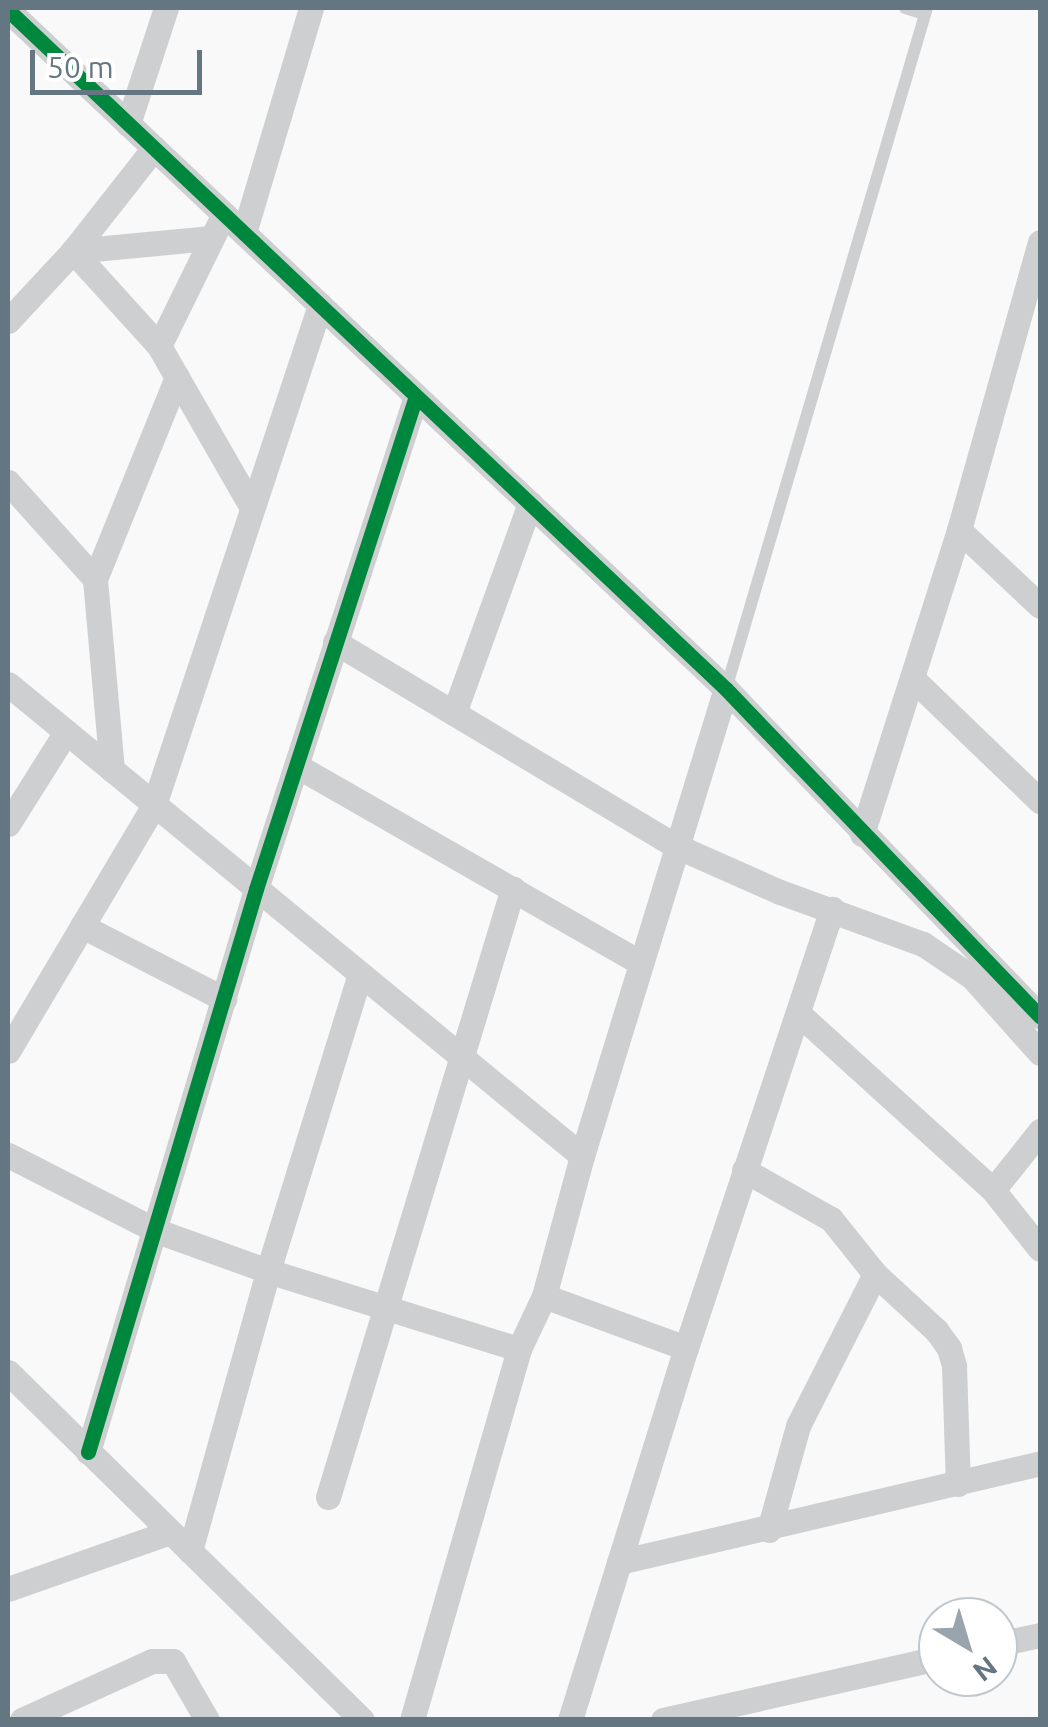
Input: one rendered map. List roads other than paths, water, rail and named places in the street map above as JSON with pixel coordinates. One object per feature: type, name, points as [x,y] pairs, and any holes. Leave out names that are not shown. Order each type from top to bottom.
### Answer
[{"type":"street","points":[[128,124],[166,8]]},
{"type":"street","points":[[244,233],[311,8]]},
{"type":"street","points":[[8,10],[726,689],[1040,1017]]},
{"type":"street","points":[[8,321],[73,251],[154,148]]},
{"type":"street","points":[[159,346],[224,214]]},
{"type":"street","points":[[73,251],[212,238]]},
{"type":"street","points":[[862,834],[1030,316],[1040,242]]},
{"type":"street","points":[[73,251],[159,346],[252,508]]},
{"type":"street","points":[[8,1051],[154,805],[320,305]]},
{"type":"street","points":[[112,770],[95,579],[177,377]]},
{"type":"street","points":[[88,1452],[256,888],[416,396]]},
{"type":"street","points":[[8,482],[95,579]]},
{"type":"street","points":[[454,714],[530,503]]},
{"type":"street","points":[[960,530],[1040,606]]},
{"type":"street","points":[[335,642],[676,846],[780,892],[923,944],[972,977],[1040,1053]]},
{"type":"street","points":[[912,678],[1040,801]]},
{"type":"street","points":[[8,684],[582,1156]]},
{"type":"street","points":[[412,1720],[519,1349],[544,1296],[582,1156],[726,689]]},
{"type":"street","points":[[8,824],[66,732]]},
{"type":"street","points":[[296,766],[641,963]]},
{"type":"street","points":[[328,1497],[513,888]]},
{"type":"street","points":[[570,1720],[686,1348],[832,908]]},
{"type":"street","points":[[82,926],[224,999]]},
{"type":"street","points":[[190,1551],[268,1271],[360,974]]},
{"type":"street","points":[[799,1014],[992,1190],[1040,1249]]},
{"type":"street","points":[[992,1190],[1040,1131]]},
{"type":"street","points":[[8,1155],[157,1230],[268,1271],[519,1349]]},
{"type":"street","points":[[744,1170],[831,1219],[875,1274],[936,1330],[954,1366],[958,1484]]},
{"type":"street","points":[[769,1530],[798,1426],[875,1274]]},
{"type":"street","points":[[544,1296],[686,1348]]},
{"type":"street","points":[[12,1385],[88,1452],[362,1720]]},
{"type":"street","points":[[620,1562],[769,1530],[1040,1463]]},
{"type":"street","points":[[8,1589],[170,1532]]},
{"type":"street","points":[[22,1720],[152,1661],[173,1661],[207,1720]]},
{"type":"street","points":[[663,1720],[918,1663]]},
{"type":"lane","points":[[726,689],[926,11],[906,8]]}]
